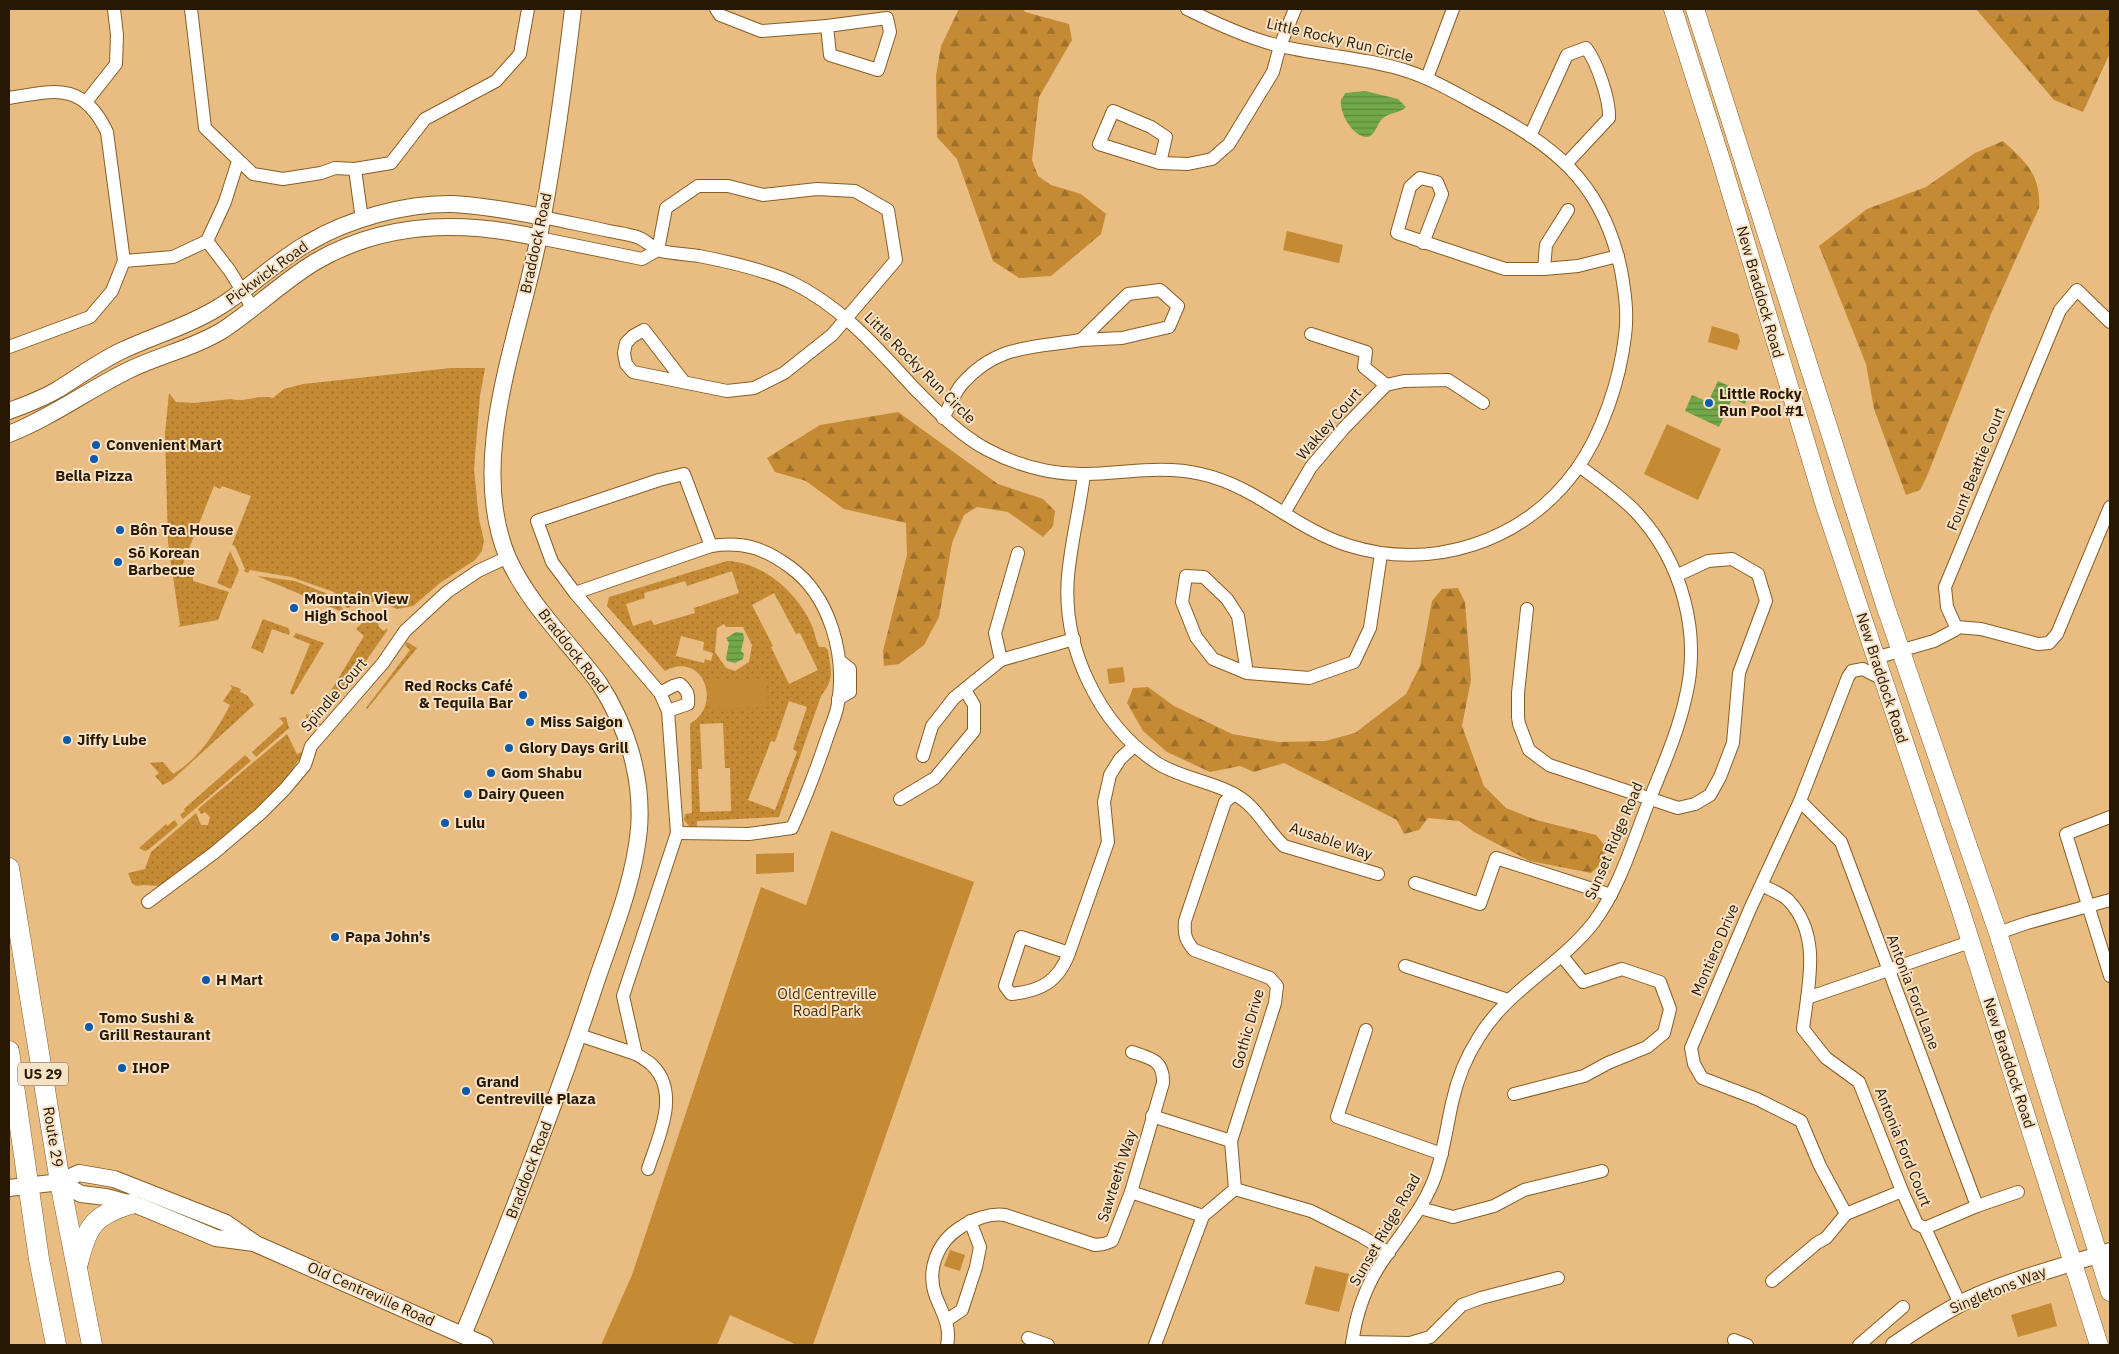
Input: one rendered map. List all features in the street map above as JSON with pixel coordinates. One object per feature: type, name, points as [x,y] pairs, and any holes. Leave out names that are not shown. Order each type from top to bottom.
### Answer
[{"type":"main road","name":"New Braddock Road","points":[[1673,9],[1721,160],[1825,506],[1970,942],[2099,1345]]},
{"type":"main road","name":"New Braddock Road","points":[[1695,9],[1901,651],[1998,933],[2104,1253],[2110,1292]]},
{"type":"main road","name":"Route 29","points":[[9,868],[60,1182],[92,1345]]},
{"type":"main road","name":"Route 29","points":[[9,1051],[18,1187],[38,1259],[56,1345]]},
{"type":"main road","points":[[76,1270],[87,1230],[96,1219],[112,1210],[131,1204]]},
{"type":"street","points":[[86,102],[116,64],[117,35],[114,9]]},
{"type":"street","points":[[191,9],[205,128],[253,174],[283,178],[321,174],[335,168],[355,169],[390,164],[425,119],[496,81],[520,54],[528,9]]},
{"type":"street","name":"Braddock Road","points":[[463,1335],[530,1170],[579,1035],[628,884],[635,857],[639,828],[639,798],[636,771],[625,730],[610,700],[587,666],[521,583],[508,557],[496,508],[493,484],[494,442],[501,396],[543,217],[573,9]]},
{"type":"street","points":[[716,9],[720,15],[761,31],[826,26],[887,18],[890,32],[878,70],[830,55],[826,26]]},
{"type":"street","name":"Little Rocky Run Circle","points":[[543,217],[640,237],[658,250],[701,256],[758,270],[789,281],[818,297],[847,318],[943,418],[973,442],[1000,456],[1040,469],[1084,474],[1166,469],[1190,472],[1229,482],[1251,492],[1332,540],[1381,554],[1412,555],[1438,553],[1486,541],[1509,530],[1549,501],[1579,466],[1600,427],[1616,377],[1624,347],[1627,321],[1626,296],[1618,256],[1604,215],[1566,164],[1530,136],[1512,123],[1427,78],[1404,70],[1357,59],[1280,46],[1234,31],[1187,9]]},
{"type":"street","points":[[1160,163],[1166,137],[1151,127],[1113,111],[1099,144],[1160,163],[1188,164],[1212,159],[1230,144],[1273,72],[1280,46],[1295,9]]},
{"type":"street","points":[[1427,78],[1453,9]]},
{"type":"street","points":[[1530,136],[1567,54],[1586,48],[1592,55],[1610,108],[1609,118],[1566,164]]},
{"type":"street","points":[[9,98],[51,91],[70,94],[86,102],[98,114],[107,132],[124,260],[112,291],[90,317],[9,347]]},
{"type":"street","points":[[124,260],[173,257],[207,241],[225,202],[238,161]]},
{"type":"street","points":[[355,169],[362,220]]},
{"type":"street","points":[[1423,243],[1442,194],[1437,182],[1420,178],[1410,187],[1397,233],[1423,243],[1505,269],[1544,269],[1578,266],[1618,256]]},
{"type":"street","points":[[658,250],[666,208],[698,186],[728,186],[763,195],[817,189],[855,191],[888,210],[896,260],[832,335],[784,373],[754,388],[727,391],[633,372],[626,364],[624,353],[626,343],[633,336],[644,330],[684,382]]},
{"type":"street","name":"Pickwick Road","points":[[9,411],[57,390],[93,366],[120,352],[190,323],[220,306],[269,268],[308,242],[344,226],[379,214],[424,206],[452,204],[502,209],[543,217]]},
{"type":"street","points":[[1544,269],[1546,245],[1568,210]]},
{"type":"street","name":"Pickwick Road","points":[[9,434],[45,419],[130,370],[204,340],[222,330],[280,286],[316,262],[349,246],[390,232],[456,226],[513,232],[539,238]]},
{"type":"street","name":"Little Rocky Run Circle","points":[[539,238],[642,259],[658,250]]},
{"type":"street","points":[[207,241],[242,290],[252,309]]},
{"type":"street","points":[[943,418],[961,385],[989,360],[1016,349],[1081,340],[1122,338],[1169,327],[1178,306],[1160,290],[1128,294],[1081,340]]},
{"type":"street","name":"Fount Beattie Court","points":[[1956,627],[1947,607],[1945,587],[2060,310],[2076,290],[2110,322]]},
{"type":"street","name":"Wakley Court","points":[[1284,513],[1311,467],[1344,428],[1386,385],[1364,367],[1366,352],[1310,334]]},
{"type":"street","points":[[1386,385],[1404,381],[1448,380],[1482,403]]},
{"type":"street","name":"Sunset Ridge Road","points":[[1352,1343],[1367,1291],[1377,1269],[1420,1208],[1432,1184],[1442,1154],[1452,1102],[1467,1059],[1479,1036],[1495,1014],[1508,1000],[1579,940],[1594,922],[1611,895],[1685,702],[1690,669],[1690,632],[1678,575],[1656,538],[1636,512],[1620,497],[1579,466]]},
{"type":"street","points":[[636,1054],[623,996],[677,833],[668,710],[660,693],[575,593],[552,562],[537,520],[684,474],[712,546]]},
{"type":"street","points":[[1084,474],[1068,577],[1069,616],[1082,668],[1100,704],[1134,746],[1165,768],[1234,794]]},
{"type":"street","points":[[1875,658],[1934,641],[1955,630],[1956,627],[1981,629],[2038,644],[2049,643],[2057,634],[2110,507]]},
{"type":"street","points":[[575,593],[712,546],[745,544],[775,556],[798,573],[818,596],[832,628],[840,661],[838,699],[809,790],[792,828],[749,834],[677,833]]},
{"type":"street","points":[[1001,660],[995,633],[1018,553]]},
{"type":"street","points":[[1248,673],[1238,616],[1227,599],[1204,577],[1186,576],[1182,602],[1196,637],[1213,659],[1248,673],[1309,678],[1354,662],[1370,628],[1381,554]]},
{"type":"street","name":"Spindle Court","points":[[148,902],[214,853],[260,814],[285,788],[305,765],[311,746],[383,663],[405,630],[447,592],[478,571],[508,557]]},
{"type":"street","points":[[1527,609],[1518,693],[1518,717],[1529,750],[1549,764],[1649,800],[1678,808],[1695,804],[1710,795],[1720,778],[1733,743],[1739,673],[1766,602],[1758,574],[1732,559],[1708,561],[1678,575]]},
{"type":"street","points":[[923,756],[932,726],[954,698],[1001,660],[1074,639]]},
{"type":"street","name":"Montiero Drive","points":[[1846,1214],[1820,1166],[1801,1121],[1758,1099],[1702,1078],[1694,1064],[1691,1048],[1750,910],[1800,801],[1848,677],[1852,671],[1863,669],[1882,679]]},
{"type":"street","points":[[660,693],[680,684],[686,689],[689,696],[688,704],[668,710]]},
{"type":"street","points":[[900,799],[935,778],[974,731],[974,705],[965,690]]},
{"type":"street","points":[[1069,953],[1022,937],[1005,986],[1011,994],[1027,993],[1042,987],[1063,969],[1069,953],[1108,842],[1104,802],[1110,775],[1120,759],[1134,746]]},
{"type":"street","name":"Ausable Way","points":[[1234,794],[1246,802],[1284,846],[1378,874]]},
{"type":"street","name":"Gothic Drive","points":[[1234,794],[1225,802],[1185,921],[1184,932],[1186,941],[1194,950],[1270,978],[1277,986],[1275,1003],[1231,1141],[1235,1188]]},
{"type":"street","name":"Antonia Ford Lane","points":[[1800,801],[1841,842],[1887,970],[1978,1206]]},
{"type":"street","points":[[2110,817],[2066,834],[2110,976]]},
{"type":"street","points":[[1415,883],[1480,904],[1496,858],[1611,895]]},
{"type":"street","name":"Antonia Ford Court","points":[[1762,885],[1788,900],[1806,926],[1812,962],[1803,1029],[1826,1058],[1859,1082],[1902,1192],[1917,1224],[1925,1228],[1960,1304]]},
{"type":"street","points":[[1998,933],[2027,922],[2110,900]]},
{"type":"street","points":[[1806,998],[1970,942]]},
{"type":"street","points":[[1514,1094],[1584,1076],[1608,1063],[1647,1047],[1664,1033],[1670,1009],[1660,982],[1622,969],[1583,982],[1562,956]]},
{"type":"street","points":[[1405,966],[1508,1000]]},
{"type":"street","points":[[1366,1030],[1336,1117],[1442,1154]]},
{"type":"street","points":[[579,1035],[636,1054],[653,1065],[664,1085],[667,1109],[648,1169]]},
{"type":"street","name":"Sawteeth Way","points":[[947,1345],[947,1320],[936,1296],[932,1278],[934,1261],[940,1246],[953,1232],[970,1221],[1005,1214],[1095,1245],[1112,1241],[1131,1192],[1163,1083],[1163,1074],[1160,1066],[1152,1058],[1132,1052]]},
{"type":"street","points":[[1152,1116],[1231,1141]]},
{"type":"street","points":[[1420,1208],[1453,1217],[1494,1206],[1524,1190],[1602,1171]]},
{"type":"street","name":"Old Centreville Road","points":[[18,1187],[60,1182],[79,1173],[114,1178],[226,1222],[256,1244],[485,1345]]},
{"type":"street","name":"Old Centreville Road","points":[[60,1182],[81,1194],[106,1197],[131,1204],[216,1238],[256,1244]]},
{"type":"street","points":[[1155,1345],[1203,1216],[1235,1188],[1311,1212],[1362,1236],[1389,1253]]},
{"type":"street","points":[[1131,1192],[1203,1216]]},
{"type":"street","points":[[1772,1281],[1817,1243],[1826,1238],[1846,1214],[1902,1192]]},
{"type":"street","points":[[1925,1228],[2018,1192]]},
{"type":"street","points":[[947,1320],[962,1310],[976,1267],[980,1246],[970,1221]]},
{"type":"street","name":"Singletons Way","points":[[1894,1345],[1960,1304],[2002,1286],[2104,1253]]},
{"type":"street","points":[[1352,1343],[1410,1343],[1430,1336],[1462,1305],[1481,1298],[1558,1278]]},
{"type":"street","points":[[1867,1343],[1903,1307]]},
{"type":"street","points":[[1028,1338],[1048,1345]]},
{"type":"street","points":[[1734,1340],[1747,1345]]},
{"type":"green space","points":[[959,9],[1023,9],[1025,12],[1069,24],[1072,40],[1039,97],[1032,160],[1038,176],[1051,185],[1081,194],[1106,214],[1101,234],[1051,276],[1019,278],[993,261],[957,159],[937,137],[936,76],[941,46]]},
{"type":"green space","points":[[1976,9],[2110,9],[2110,53],[2083,112],[2054,100]]},
{"type":"green space","points":[[2003,141],[2019,156],[2035,178],[2039,208],[1991,314],[1927,476],[1920,490],[1906,495],[1874,409],[1866,364],[1819,246],[1867,209],[1926,187],[1975,153]]},
{"type":"green space","points":[[1287,231],[1343,245],[1339,263],[1283,250]]},
{"type":"green space","points":[[1712,326],[1738,334],[1740,341],[1737,350],[1708,342]]},
{"type":"green space","points":[[451,368],[485,368],[480,396],[474,469],[479,519],[484,541],[482,551],[475,560],[440,583],[413,606],[397,609],[379,601],[357,603],[354,598],[347,601],[351,607],[347,608],[334,592],[291,577],[250,570],[248,573],[244,571],[245,569],[235,546],[232,545],[251,496],[222,486],[220,489],[214,486],[180,571],[193,577],[193,581],[229,592],[218,620],[178,627],[180,625],[168,542],[165,433],[169,393],[176,402],[194,403],[262,397],[273,398],[284,389],[303,384]]},
{"type":"green space","points":[[898,412],[998,484],[1043,499],[1055,511],[1053,526],[1043,537],[1008,512],[977,507],[964,515],[952,543],[939,617],[924,645],[899,664],[884,666],[883,651],[907,555],[906,523],[844,509],[806,481],[775,472],[767,458],[820,425]]},
{"type":"green space","points":[[1667,424],[1721,449],[1698,500],[1644,474]]},
{"type":"green space","points":[[230,551],[239,570],[231,589],[217,583]]},
{"type":"green space","points":[[727,561],[754,567],[767,574],[790,593],[799,604],[813,628],[819,647],[825,647],[828,650],[831,674],[821,696],[779,817],[697,821],[697,827],[691,828],[684,820],[685,814],[692,813],[690,724],[700,715],[706,704],[707,693],[704,682],[698,673],[689,668],[678,666],[665,671],[607,606],[609,597]],"holes":[[[732,571],[739,593],[694,608],[695,613],[654,625],[651,620],[633,626],[626,604],[645,598],[644,593],[685,581],[687,586]],[[774,593],[796,634],[800,633],[818,670],[789,684],[771,647],[773,646],[752,605]],[[724,624],[726,627],[743,627],[752,645],[749,662],[735,671],[726,668],[715,652],[717,628]],[[681,636],[704,642],[703,650],[713,653],[711,661],[705,659],[704,663],[676,656]],[[789,701],[807,707],[793,749],[797,752],[775,810],[748,800],[771,741],[775,742]],[[723,723],[725,768],[730,768],[731,811],[700,812],[698,769],[702,769],[700,724]]]},
{"type":"green space","points":[[257,576],[295,581],[333,596],[344,610],[340,611]]},
{"type":"green space","points":[[1458,588],[1465,602],[1471,680],[1462,726],[1484,786],[1506,808],[1536,820],[1596,835],[1606,847],[1603,862],[1591,873],[1530,861],[1474,832],[1459,821],[1428,818],[1419,830],[1404,834],[1397,820],[1284,763],[1254,772],[1240,766],[1210,772],[1167,752],[1143,731],[1127,703],[1133,688],[1148,687],[1174,706],[1232,734],[1278,742],[1325,741],[1355,733],[1406,694],[1420,666],[1432,601],[1442,589]]},
{"type":"green space","points":[[263,619],[288,628],[290,632],[289,635],[272,629],[263,653],[251,648]]},
{"type":"green space","points":[[369,621],[378,623],[379,627],[384,631],[387,628],[387,631],[363,665],[316,719],[321,726],[313,729],[307,722],[306,714],[315,717],[364,636],[356,629],[362,623]]},
{"type":"green space","points":[[296,633],[324,643],[293,695],[290,693],[310,644],[293,637]]},
{"type":"green space","points":[[407,642],[417,648],[367,709],[410,650],[405,645]]},
{"type":"green space","points":[[1123,667],[1125,682],[1109,684],[1107,669]]},
{"type":"green space","points":[[767,678],[768,707],[709,710],[707,682]]},
{"type":"green space","points":[[230,685],[241,689],[240,692],[247,695],[254,705],[172,780],[163,785],[155,776],[159,773],[150,763],[163,762],[173,774],[191,760],[213,734],[230,705],[223,701],[232,688]]},
{"type":"green space","points":[[286,717],[289,728],[256,757],[252,752],[284,723],[279,718]]},
{"type":"green space","points":[[287,734],[297,754],[304,751],[305,753],[283,783],[261,806],[161,886],[136,886],[132,883],[128,873],[145,869],[151,852],[196,813],[201,825],[208,825],[210,817],[205,812],[201,814],[198,809]]},
{"type":"green space","points":[[245,755],[251,761],[183,819],[180,815],[185,811],[184,809]]},
{"type":"green space","points":[[175,820],[178,825],[148,850],[145,851],[139,848],[166,824],[167,826]]},
{"type":"green space","name":"Old Centreville Road Park","points":[[831,831],[974,882],[813,1345],[797,1345],[730,1315],[717,1345],[601,1345],[632,1275],[761,887],[806,905]]},
{"type":"green space","points":[[794,853],[794,872],[756,874],[756,854]]},
{"type":"green space","points":[[950,1250],[965,1255],[960,1271],[944,1266]]},
{"type":"green space","points":[[1315,1266],[1349,1274],[1339,1312],[1305,1304]]},
{"type":"green space","points":[[2051,1303],[2057,1326],[2018,1337],[2011,1315]]},
{"type":"shaded area","points":[[1365,91],[1398,99],[1406,107],[1385,117],[1380,121],[1376,130],[1367,137],[1352,129],[1342,111],[1341,105],[1341,100],[1345,93]]},
{"type":"shaded area","name":"Little Rocky Run Pool #1","points":[[1718,381],[1749,395],[1745,404],[1732,399],[1719,427],[1685,411],[1692,395],[1708,402]]},
{"type":"shaded area","points":[[736,632],[743,633],[744,638],[741,651],[744,654],[743,659],[735,663],[727,661],[729,643],[726,638]]},
{"type":"place","name":"Little Rocky Run Pool #1","points":[[1709,403]]},
{"type":"place","name":"Convenient Mart","points":[[96,445]]},
{"type":"place","name":"Bella Pizza","points":[[94,459]]},
{"type":"place","name":"Bôn Tea House","points":[[120,530]]},
{"type":"place","name":"Sō Korean Barbecue","points":[[118,562]]},
{"type":"place","name":"Mountain View High School","points":[[294,608]]},
{"type":"place","name":"Red Rocks Café & Tequila Bar","points":[[523,695]]},
{"type":"place","name":"Miss Saigon","points":[[530,722]]},
{"type":"place","name":"Jiffy Lube","points":[[67,740]]},
{"type":"place","name":"Glory Days Grill","points":[[509,748]]},
{"type":"place","name":"Gom Shabu","points":[[491,773]]},
{"type":"place","name":"Dairy Queen","points":[[468,794]]},
{"type":"place","name":"Lulu","points":[[445,823]]},
{"type":"place","name":"Papa John's","points":[[335,937]]},
{"type":"place","name":"H Mart","points":[[206,980]]},
{"type":"place","name":"Tomo Sushi & Grill Restaurant","points":[[89,1027]]},
{"type":"place","name":"IHOP","points":[[122,1068]]},
{"type":"place","name":"Grand Centreville Plaza","points":[[466,1091]]}]
